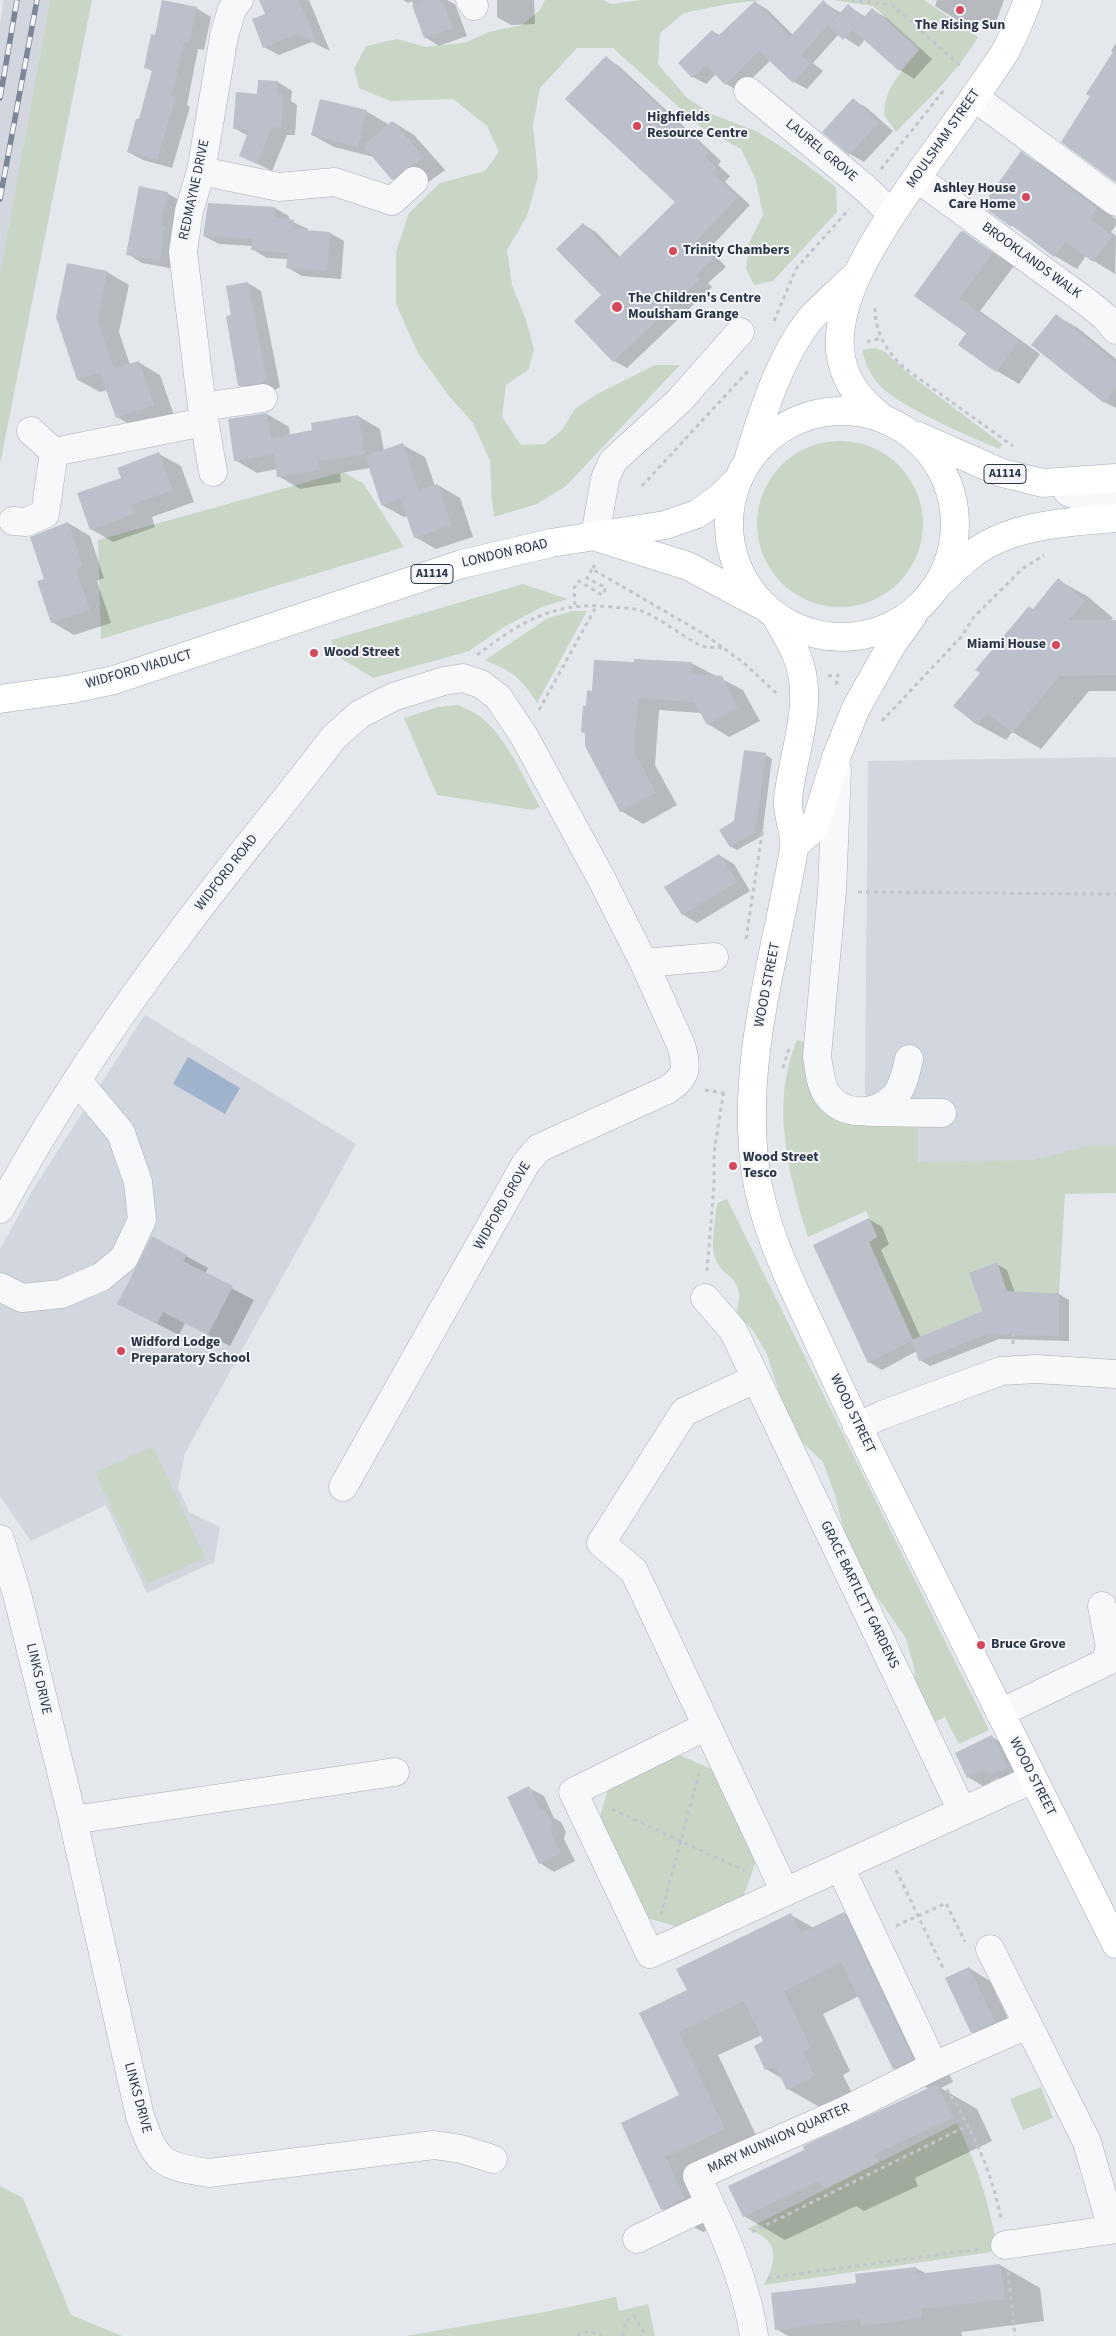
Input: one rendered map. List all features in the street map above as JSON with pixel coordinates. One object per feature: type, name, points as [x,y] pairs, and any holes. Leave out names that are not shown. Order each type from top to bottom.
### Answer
[{"type":"main road","name":"MOULSHAM STREET","points":[[893,424],[867,406],[853,390],[846,378],[842,365],[841,332],[857,275],[862,262],[892,214],[1006,50],[1028,0]]},
{"type":"main road","name":"MOULSHAM STREET","points":[[743,470],[765,406],[786,358],[812,318],[857,275]]},
{"type":"main road","name":"A1114","points":[[771,611],[745,581],[735,562],[731,545],[729,512],[743,470],[764,442],[783,428],[808,416],[826,412],[848,411],[893,424],[1002,473],[1043,483],[1116,478]]},
{"type":"main road","name":"A1114","points":[[893,424],[915,438],[932,456],[944,476],[952,500],[954,539],[947,564],[929,595]]},
{"type":"main road","name":"LONDON ROAD","points":[[274,627],[462,564],[552,543],[665,525],[697,514],[718,499],[743,470]]},
{"type":"main road","name":"A1114","points":[[595,536],[626,548],[659,556],[688,566],[771,611],[794,626],[815,633],[850,636],[871,633],[891,625],[929,595],[972,554],[1013,534],[1025,530],[1072,522],[1116,518]]},
{"type":"main road","points":[[795,845],[814,828],[837,755],[865,690],[892,646],[929,595]]},
{"type":"main road","name":"WOOD STREET","points":[[771,611],[798,659],[803,676],[804,691],[801,733],[788,803],[795,845],[774,958],[760,1013],[752,1096],[755,1168],[765,1216],[780,1257],[857,1427],[1116,1944]]},
{"type":"main road","name":"WIDFORD VIADUCT","points":[[0,699],[72,689],[114,680],[274,627]]},
{"type":"street","name":"REDMAYNE DRIVE","points":[[213,472],[203,415],[183,252],[189,211],[201,170],[224,36],[232,9],[239,0]]},
{"type":"street","name":"LAUREL GROVE","points":[[748,90],[865,188],[892,214]]},
{"type":"street","points":[[974,98],[1116,202]]},
{"type":"street","points":[[201,170],[279,187],[335,182],[392,200],[414,181]]},
{"type":"street","name":"BROOKLANDS WALK","points":[[917,178],[1088,303],[1105,317],[1116,330]]},
{"type":"street","points":[[595,536],[605,479],[614,462],[679,402],[740,332]]},
{"type":"street","points":[[54,452],[263,398]]},
{"type":"street","points":[[31,432],[54,452]]},
{"type":"street","points":[[13,521],[26,522],[45,514],[54,452]]},
{"type":"street","points":[[1043,483],[1072,494],[1116,492]]},
{"type":"street","points":[[464,678],[482,684],[498,697],[524,736],[601,878],[644,963],[714,957]]},
{"type":"street","name":"WIDFORD ROAD","points":[[0,1209],[29,1157],[77,1080],[181,932],[334,737],[360,714],[393,697],[444,681],[464,678]]},
{"type":"street","points":[[837,755],[832,891],[817,1056],[819,1073],[826,1093],[840,1107],[858,1112],[942,1112]]},
{"type":"street","name":"WIDFORD GROVE","points":[[343,1487],[526,1163],[540,1148],[667,1090],[679,1082],[685,1072],[686,1060],[681,1046],[644,963]]},
{"type":"street","points":[[858,1112],[879,1108],[894,1097],[903,1081],[909,1060]]},
{"type":"street","points":[[0,1287],[22,1298],[61,1294],[101,1277],[124,1258],[142,1220],[138,1182],[121,1132],[77,1080]]},
{"type":"street","name":"GRACE BARTLETT GARDENS","points":[[705,1298],[733,1330],[962,1811]]},
{"type":"street","points":[[857,1427],[882,1415],[1001,1371],[1036,1369],[1116,1374]]},
{"type":"street","points":[[755,1379],[684,1412],[601,1543],[634,1571],[785,1892]]},
{"type":"street","name":"LINKS DRIVE","points":[[0,1539],[17,1594],[73,1820],[140,2116],[149,2140],[161,2160],[178,2168],[209,2173],[434,2145],[461,2149],[493,2159]]},
{"type":"street","points":[[1000,1713],[1106,1662],[1110,1646],[1102,1606]]},
{"type":"street","points":[[708,1726],[573,1792],[650,1954],[1033,1779]]},
{"type":"street","points":[[73,1820],[395,1772]]},
{"type":"street","points":[[840,1867],[934,2066]]},
{"type":"street","points":[[979,1948],[1027,2025],[1087,2142],[1114,2229],[1005,2245]]},
{"type":"street","name":"MARY MUNNION QUARTER","points":[[637,2239],[710,2204],[697,2176],[846,2110],[934,2066],[1027,2025]]},
{"type":"street","points":[[713,2211],[729,2243],[743,2282],[754,2336]]},
{"type":"path","points":[[851,0],[892,5],[963,67]]},
{"type":"path","points":[[773,323],[796,269],[865,188],[927,110]]},
{"type":"path","points":[[874,302],[874,318],[881,338],[889,353],[903,368],[1012,446]]},
{"type":"path","points":[[862,343],[881,338]]},
{"type":"path","points":[[642,486],[748,371],[753,363]]},
{"type":"path","points":[[880,722],[962,636],[973,618],[1022,569],[1042,556],[1052,554]]},
{"type":"path","points":[[575,605],[574,588],[579,581],[602,595],[606,588],[587,578],[595,564]]},
{"type":"path","points":[[592,569],[704,634],[777,692],[776,701]]},
{"type":"path","points":[[464,678],[473,658],[492,643],[526,622],[553,610],[575,605],[597,605],[640,611],[700,645],[723,648]]},
{"type":"path","points":[[524,736],[597,605]]},
{"type":"path","points":[[825,676],[838,675],[834,692]]},
{"type":"path","points":[[757,865],[764,820]]},
{"type":"path","points":[[857,892],[1116,894]]},
{"type":"path","points":[[781,1075],[792,1041]]},
{"type":"path","points":[[703,1090],[728,1093]]},
{"type":"path","points":[[650,1954],[701,1764],[708,1726]]},
{"type":"path","points":[[573,1792],[752,1874],[785,1892]]},
{"type":"path","points":[[885,1847],[944,1970]]},
{"type":"path","points":[[873,1936],[946,1903],[979,1948]]},
{"type":"path","points":[[934,2066],[969,2125],[996,2196],[1005,2245],[1015,2336]]},
{"type":"path","points":[[729,2243],[969,2125]]},
{"type":"path","points":[[743,2282],[1005,2245]]},
{"type":"path","points":[[622,2336],[626,2321],[634,2316],[646,2336]]},
{"type":"path","points":[[577,2336],[589,2331],[603,2336]]},
{"type":"shaded area","points":[[4,0],[50,0],[0,274],[0,22]]},
{"type":"shaded area","points":[[1116,757],[1116,1162],[916,1170],[865,1094],[868,761]]},
{"type":"shaded area","name":"Widford Lodge Preparatory School","points":[[145,1015],[356,1144],[185,1453],[178,1488],[189,1512],[220,1527],[214,1562],[147,1593],[106,1505],[31,1541],[0,1496],[0,1249],[34,1188]]},
{"type":"green space","points":[[50,0],[92,0],[0,464],[0,274]]},
{"type":"green space","points":[[545,0],[603,0],[611,4],[642,0],[763,0],[728,4],[684,13],[660,33],[658,64],[687,98],[714,115],[756,131],[785,149],[836,187],[837,212],[773,281],[754,285],[746,269],[749,243],[763,215],[756,180],[741,149],[701,127],[613,48],[577,48],[540,88],[533,125],[538,176],[527,216],[507,250],[512,285],[526,320],[534,349],[529,369],[506,385],[502,417],[521,445],[545,444],[562,430],[575,409],[597,394],[655,365],[680,365],[566,486],[537,504],[494,517],[490,461],[473,423],[448,395],[418,353],[396,304],[396,252],[409,213],[440,183],[485,171],[499,152],[487,126],[453,99],[390,101],[359,88],[354,69],[366,46],[397,39],[426,47],[464,43],[489,32],[522,25],[539,11]]},
{"type":"green space","points":[[833,0],[924,0],[978,37],[950,75],[896,132],[884,115],[887,96],[896,79],[920,49],[873,6]]},
{"type":"green space","points":[[875,348],[884,351],[909,374],[1002,444],[1000,449],[917,411],[888,393],[878,384],[868,368],[863,355],[862,350]]},
{"type":"green space","points":[[848,441],[872,447],[899,465],[917,492],[922,508],[922,540],[917,556],[899,583],[886,593],[864,604],[832,607],[808,601],[787,588],[776,577],[760,548],[757,516],[763,492],[776,471],[787,460],[816,444]]},
{"type":"green space","points":[[343,472],[363,483],[404,547],[101,639],[98,540]]},
{"type":"green space","points":[[523,584],[568,599],[542,607],[504,627],[469,651],[373,678],[337,656],[331,640]]},
{"type":"green space","points":[[573,611],[587,611],[537,703],[516,676],[485,660],[548,618]]},
{"type":"green space","points":[[458,705],[476,714],[496,732],[512,756],[540,807],[533,810],[437,795],[404,718],[438,707]]},
{"type":"green space","points":[[797,1040],[807,1043],[811,1079],[858,1112],[918,1127],[918,1162],[1034,1160],[1094,1145],[1116,1145],[1116,1193],[1065,1194],[1059,1293],[1003,1291],[1003,1281],[997,1262],[969,1273],[982,1311],[912,1340],[867,1244],[877,1236],[866,1211],[808,1237],[794,1189],[785,1138],[783,1113],[789,1064]]},
{"type":"green space","points":[[727,1199],[989,1730],[959,1744],[945,1717],[928,1725],[916,1691],[914,1668],[906,1638],[851,1560],[835,1495],[823,1462],[801,1441],[788,1423],[767,1354],[752,1329],[736,1314],[739,1291],[736,1284],[717,1263],[713,1249],[717,1203]]},
{"type":"green space","points":[[153,1446],[205,1558],[147,1584],[95,1473]]},
{"type":"green space","points":[[677,1754],[716,1771],[757,1858],[743,1898],[681,1928],[641,1916],[598,1823],[609,1786]]},
{"type":"green space","points":[[1041,2087],[1053,2118],[1023,2130],[1010,2099]]},
{"type":"green space","points":[[957,2123],[982,2186],[998,2251],[764,2285],[772,2266],[773,2251],[765,2238],[747,2229]]},
{"type":"green space","points":[[0,2186],[23,2198],[71,2315],[122,2336],[0,2336]]},
{"type":"green space","points":[[616,2297],[619,2311],[648,2304],[655,2336],[406,2336],[545,2312]]},
{"type":"water","points":[[188,1057],[240,1088],[225,1114],[173,1084]]},
{"type":"building","points":[[162,0],[197,7],[189,43],[184,42],[172,96],[176,97],[157,160],[127,152],[136,119],[139,119],[152,70],[144,68],[151,34],[155,35]]},
{"type":"building","points":[[259,0],[299,0],[317,44],[297,34],[263,48],[252,19],[265,14]]},
{"type":"building","points":[[426,0],[442,0],[453,28],[424,38],[412,5]]},
{"type":"building","points":[[823,0],[838,14],[801,55],[811,63],[793,83],[759,51],[725,85],[706,65],[692,78],[678,63],[712,30],[718,36],[755,1],[790,37]]},
{"type":"building","points":[[848,4],[863,18],[843,40],[828,26]]},
{"type":"building","points":[[872,8],[918,50],[899,71],[853,30]]},
{"type":"building","points":[[1116,47],[1115,182],[1061,142],[1090,96],[1086,94]]},
{"type":"building","points":[[606,56],[709,152],[705,157],[717,168],[712,173],[738,197],[696,241],[713,258],[696,275],[700,279],[613,362],[574,321],[601,295],[556,249],[583,223],[617,259],[675,202],[565,99]]},
{"type":"building","points":[[258,80],[278,81],[277,94],[283,95],[281,128],[272,127],[257,164],[239,156],[249,130],[233,129],[236,92],[257,94]]},
{"type":"building","points":[[853,98],[879,122],[849,155],[822,132]]},
{"type":"building","points":[[320,99],[367,110],[358,147],[311,135]]},
{"type":"building","points":[[392,121],[424,157],[392,180],[363,146]]},
{"type":"building","name":"Ashley House Care Home","points":[[1021,151],[1097,208],[1090,219],[1113,236],[1093,262],[1066,242],[1054,257],[1012,225],[1011,227],[982,206]]},
{"type":"building","points":[[139,186],[168,192],[161,225],[165,226],[160,261],[126,255]]},
{"type":"building","points":[[208,203],[275,207],[275,217],[294,220],[293,229],[330,232],[327,271],[286,268],[288,253],[251,250],[252,239],[203,236]]},
{"type":"building","points":[[963,231],[993,253],[959,298],[1019,341],[996,372],[958,345],[966,333],[914,296],[960,232]]},
{"type":"building","points":[[67,263],[107,271],[98,319],[114,368],[102,372],[139,361],[154,405],[116,418],[100,373],[77,380],[56,317]]},
{"type":"building","points":[[248,282],[267,380],[262,381],[262,383],[238,386],[226,316],[231,315],[226,286]]},
{"type":"building","points":[[1056,314],[1116,363],[1116,387],[1104,403],[1031,345]]},
{"type":"building","points":[[267,413],[271,438],[312,430],[311,423],[358,415],[365,454],[318,461],[320,470],[277,477],[274,454],[234,461],[228,419]]},
{"type":"building","points":[[403,443],[419,490],[438,484],[452,525],[414,538],[401,499],[381,505],[365,456]]},
{"type":"building","points":[[159,452],[173,490],[131,505],[134,514],[90,530],[77,493],[121,478],[117,468]]},
{"type":"building","points":[[68,522],[83,566],[76,569],[90,610],[51,623],[37,581],[44,579],[30,537]]},
{"type":"building","name":"Miami House","points":[[1058,578],[1085,601],[1069,620],[1116,620],[1116,675],[1060,676],[1012,733],[987,712],[977,725],[953,706],[980,673],[975,670],[1029,606],[1033,609]]},
{"type":"building","points":[[634,659],[692,662],[691,674],[722,676],[738,708],[707,725],[694,702],[638,698],[634,751],[656,793],[620,812],[585,746],[585,733],[581,732],[583,706],[586,706],[587,690],[592,691],[594,660],[634,662]]},
{"type":"building","points":[[744,750],[766,753],[755,832],[730,847],[719,830],[734,821]]},
{"type":"building","points":[[719,854],[737,882],[682,915],[664,887]]},
{"type":"building","points":[[869,1218],[877,1237],[869,1242],[913,1340],[868,1363],[813,1245]]},
{"type":"building","points":[[152,1236],[187,1255],[183,1261],[233,1286],[208,1335],[163,1312],[157,1324],[117,1304]]},
{"type":"building","points":[[997,1262],[1007,1291],[1059,1293],[1059,1336],[987,1334],[919,1361],[912,1340],[982,1311],[969,1273]]},
{"type":"building","points":[[992,1735],[1008,1768],[992,1774],[983,1770],[967,1778],[955,1753]]},
{"type":"building","points":[[529,1786],[540,1809],[546,1812],[552,1823],[550,1830],[561,1853],[539,1864],[507,1797]]},
{"type":"building","points":[[844,1912],[913,2059],[893,2069],[841,1962],[784,1991],[811,2048],[803,2052],[815,2076],[787,2090],[775,2066],[765,2070],[754,2046],[763,2041],[744,2001],[679,2032],[725,2129],[666,2157],[685,2198],[661,2210],[621,2123],[679,2095],[639,2013],[687,1990],[676,1969],[791,1913],[801,1933]]},
{"type":"building","points":[[969,1967],[995,2022],[971,2033],[945,1978]]},
{"type":"building","points":[[937,2084],[953,2118],[875,2154],[879,2162],[823,2189],[819,2181],[743,2217],[728,2186],[804,2150],[803,2146]]},
{"type":"building","points":[[1000,2264],[1005,2299],[921,2309],[922,2317],[885,2323],[861,2326],[860,2319],[775,2330],[771,2293],[856,2283],[855,2274],[916,2267],[917,2274]]},
{"type":"railway","points":[[0,98],[17,0]]},
{"type":"railway","points":[[0,199],[37,0]]},
{"type":"place","name":"The Rising Sun","points":[[960,10]]},
{"type":"place","name":"Highfields Resource Centre","points":[[637,126]]},
{"type":"place","name":"Ashley House Care Home","points":[[1026,197]]},
{"type":"place","name":"Trinity Chambers","points":[[673,251]]},
{"type":"place","name":"The Children's Centre Moulsham Grange","points":[[617,307]]},
{"type":"place","name":"Miami House","points":[[1056,645]]},
{"type":"place","name":"Wood Street","points":[[314,653]]},
{"type":"place","name":"Wood Street Tesco","points":[[733,1166]]},
{"type":"place","name":"Widford Lodge Preparatory School","points":[[121,1351]]},
{"type":"place","name":"Bruce Grove","points":[[981,1645]]}]
